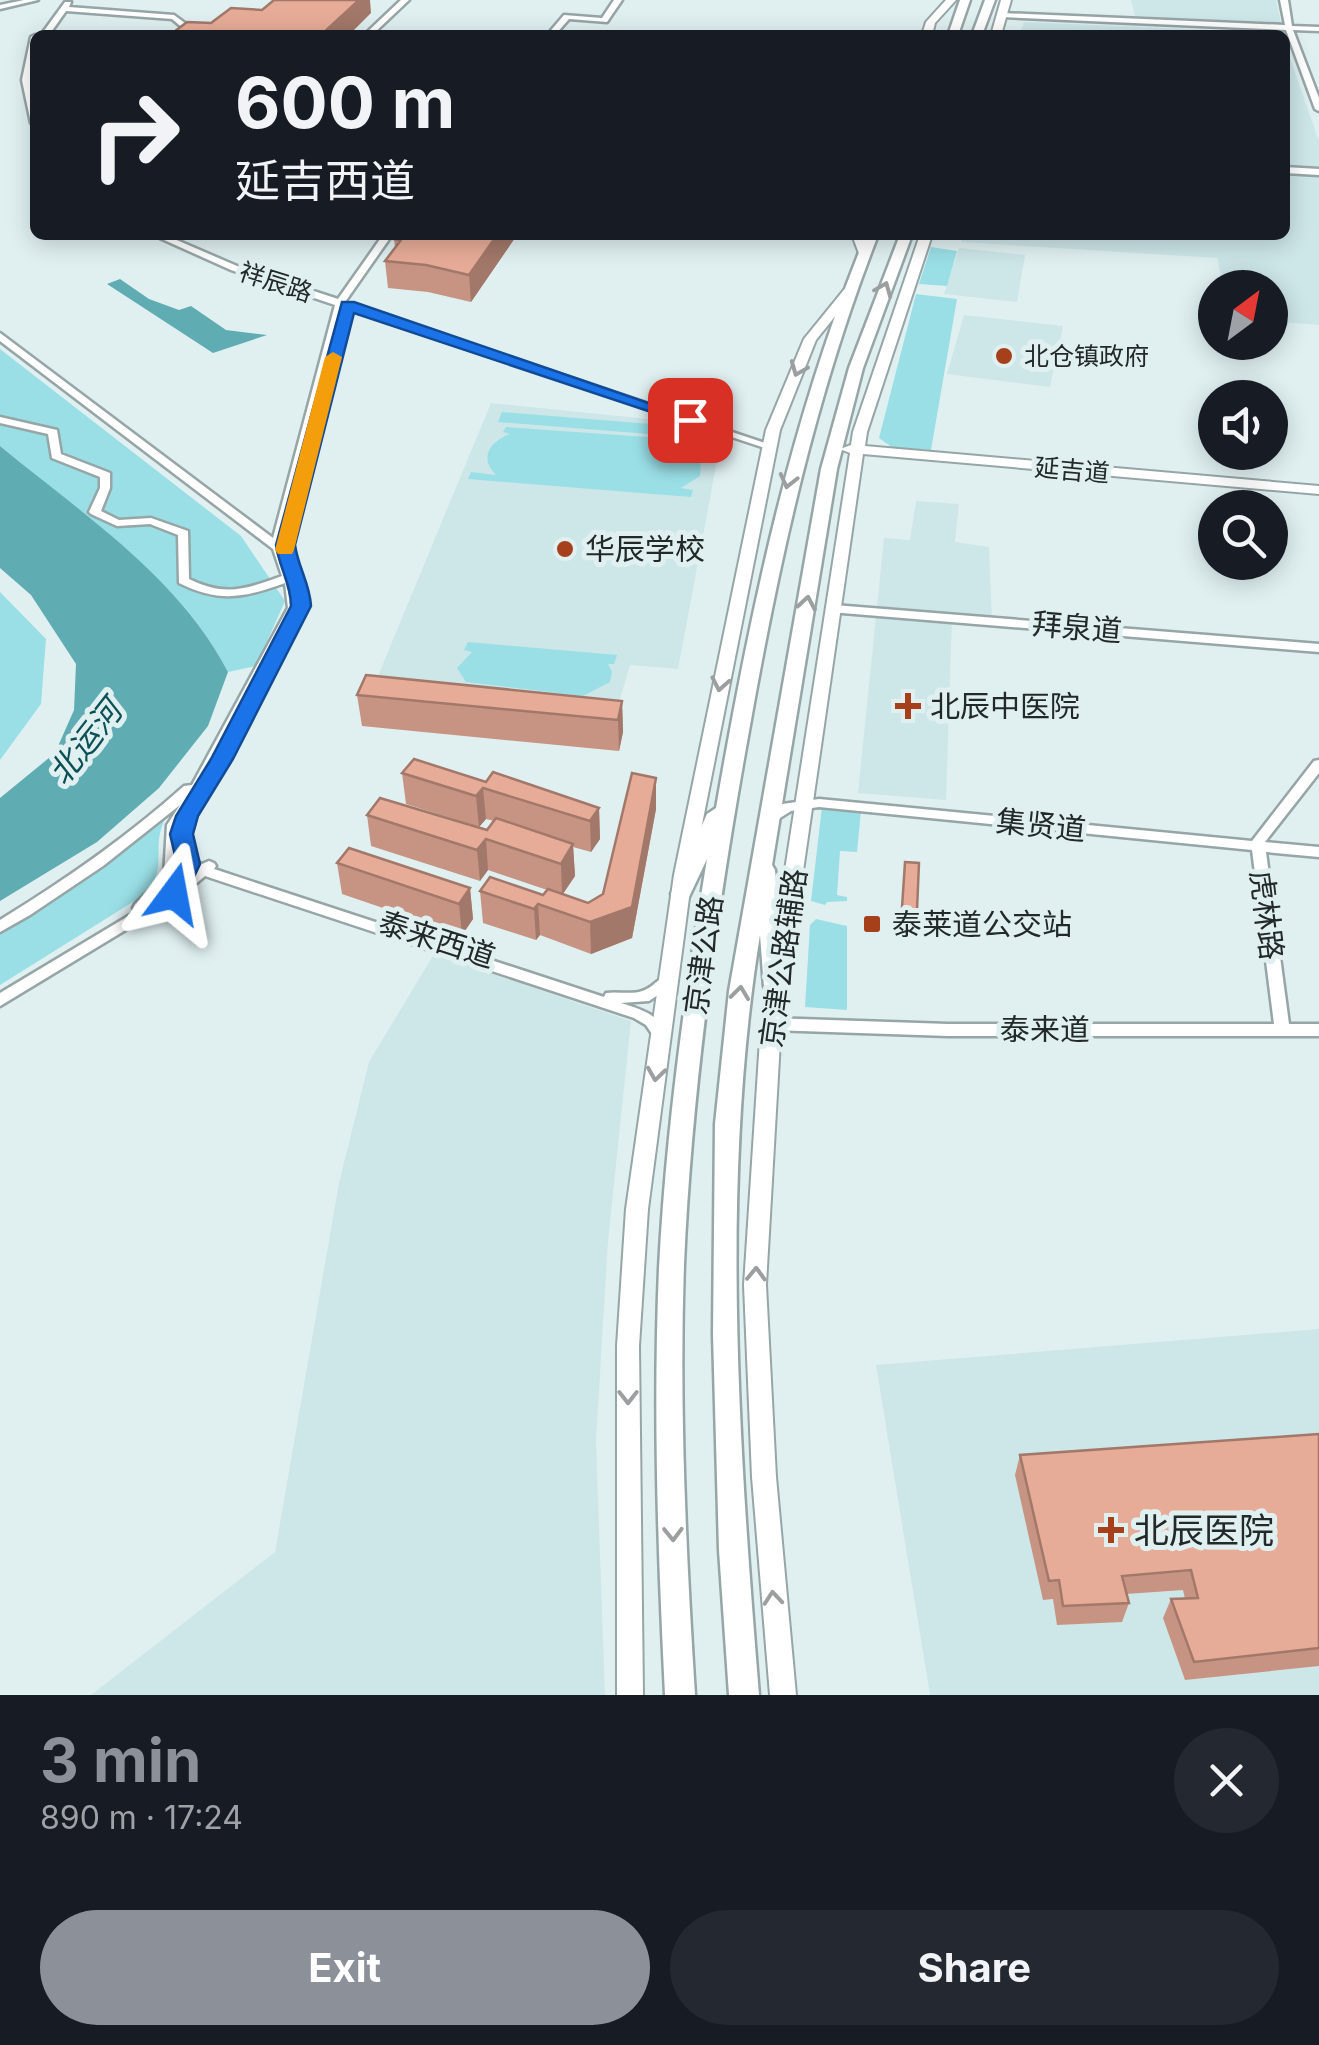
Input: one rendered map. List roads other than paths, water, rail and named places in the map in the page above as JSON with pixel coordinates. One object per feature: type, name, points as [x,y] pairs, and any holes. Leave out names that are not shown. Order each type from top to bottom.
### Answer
[{"type":"highway","points":[[955,30],[964,0]]},
{"type":"highway","points":[[979,30],[990,0]]},
{"type":"highway","name":"京津公路","points":[[680,1695],[669,1402],[672,1262],[682,1122],[726,795],[786,488],[824,360],[870,240]]},
{"type":"highway","name":"京津公路","points":[[744,1695],[728,1413],[728,1124],[740,990],[829,470],[873,317],[903,242]]},
{"type":"highway","points":[[681,894],[726,795]]},
{"type":"highway","points":[[763,855],[771,905],[775,987]]},
{"type":"main road","points":[[928,30],[951,0]]},
{"type":"main road","points":[[997,30],[1003,5]]},
{"type":"main road","points":[[860,240],[864,254]]},
{"type":"main road","name":"京津公路辅路","points":[[783,1695],[764,1477],[755,1284],[771,1024],[856,456],[924,240]]},
{"type":"main road","points":[[903,242],[912,271]]},
{"type":"main road","points":[[630,1695],[628,1346],[637,1209],[681,894],[770,443],[810,340],[851,289]]},
{"type":"main road","points":[[838,430],[843,446],[856,456]]},
{"type":"main road","name":"延吉道","points":[[829,470],[856,456],[1319,490]]},
{"type":"main road","name":"延吉道","points":[[856,456],[1319,498]]},
{"type":"street","points":[[0,6],[34,0]]},
{"type":"street","points":[[41,30],[72,0]]},
{"type":"street","points":[[373,30],[404,0]]},
{"type":"street","points":[[555,30],[567,17],[604,20],[618,0]]},
{"type":"street","points":[[1284,0],[1289,28]]},
{"type":"street","points":[[48,30],[64,4]]},
{"type":"street","points":[[64,4],[174,18],[188,30]]},
{"type":"street","points":[[1003,5],[1319,29]]},
{"type":"street","points":[[1290,31],[1319,109]]},
{"type":"street","points":[[30,62],[26,80],[30,99]]},
{"type":"street","points":[[1290,170],[1319,172]]},
{"type":"street","name":"祥辰路","points":[[168,240],[217,262],[322,293]]},
{"type":"street","name":"祥辰路","points":[[188,240],[344,305],[770,443]]},
{"type":"street","points":[[193,862],[174,824],[207,772],[291,616],[295,595],[281,549],[344,305],[389,240]]},
{"type":"street","points":[[322,293],[330,303],[344,305]]},
{"type":"street","points":[[0,336],[281,549],[301,588],[301,606],[222,759],[184,823],[182,834],[193,862]]},
{"type":"street","points":[[0,420],[53,432],[56,456],[106,475],[95,512],[117,523],[151,521],[184,533],[183,581],[207,594],[245,594],[289,578]]},
{"type":"street","name":"拜泉道","points":[[834,609],[1319,648]]},
{"type":"street","points":[[0,927],[58,892],[139,832],[222,759]]},
{"type":"street","name":"虎林路","points":[[1282,1028],[1258,844],[1319,764]]},
{"type":"street","name":"集贤道","points":[[776,775],[785,787],[805,799],[1319,850]]},
{"type":"street","points":[[768,820],[805,799]]},
{"type":"street","points":[[0,997],[174,894],[193,862]]},
{"type":"street","points":[[0,997],[140,908],[193,862]]},
{"type":"street","points":[[140,908],[170,877],[193,862]]},
{"type":"street","name":"泰来西道","points":[[193,862],[617,999],[644,997],[670,980]]},
{"type":"street","name":"泰来西道","points":[[193,862],[638,1014],[651,1021],[661,1037]]},
{"type":"street","name":"泰来道","points":[[771,1024],[948,1030],[1319,1030]]},
{"type":"water","points":[[120,279],[149,299],[179,310],[191,306],[226,330],[267,335],[213,353],[107,284]]},
{"type":"water","name":"北运河","points":[[0,446],[156,576],[207,638],[228,672],[208,726],[159,788],[97,842],[0,901],[0,798],[55,753],[74,710],[76,664],[31,595],[0,568]]},
{"type":"place","name":"北仓镇政府","points":[[1004,356]]},
{"type":"place","name":"华辰学校","points":[[565,549]]},
{"type":"place","name":"北辰中医院","points":[[908,706]]},
{"type":"place","name":"泰莱道公交站","points":[[872,924]]},
{"type":"place","name":"北辰医院","points":[[1111,1530]]}]
